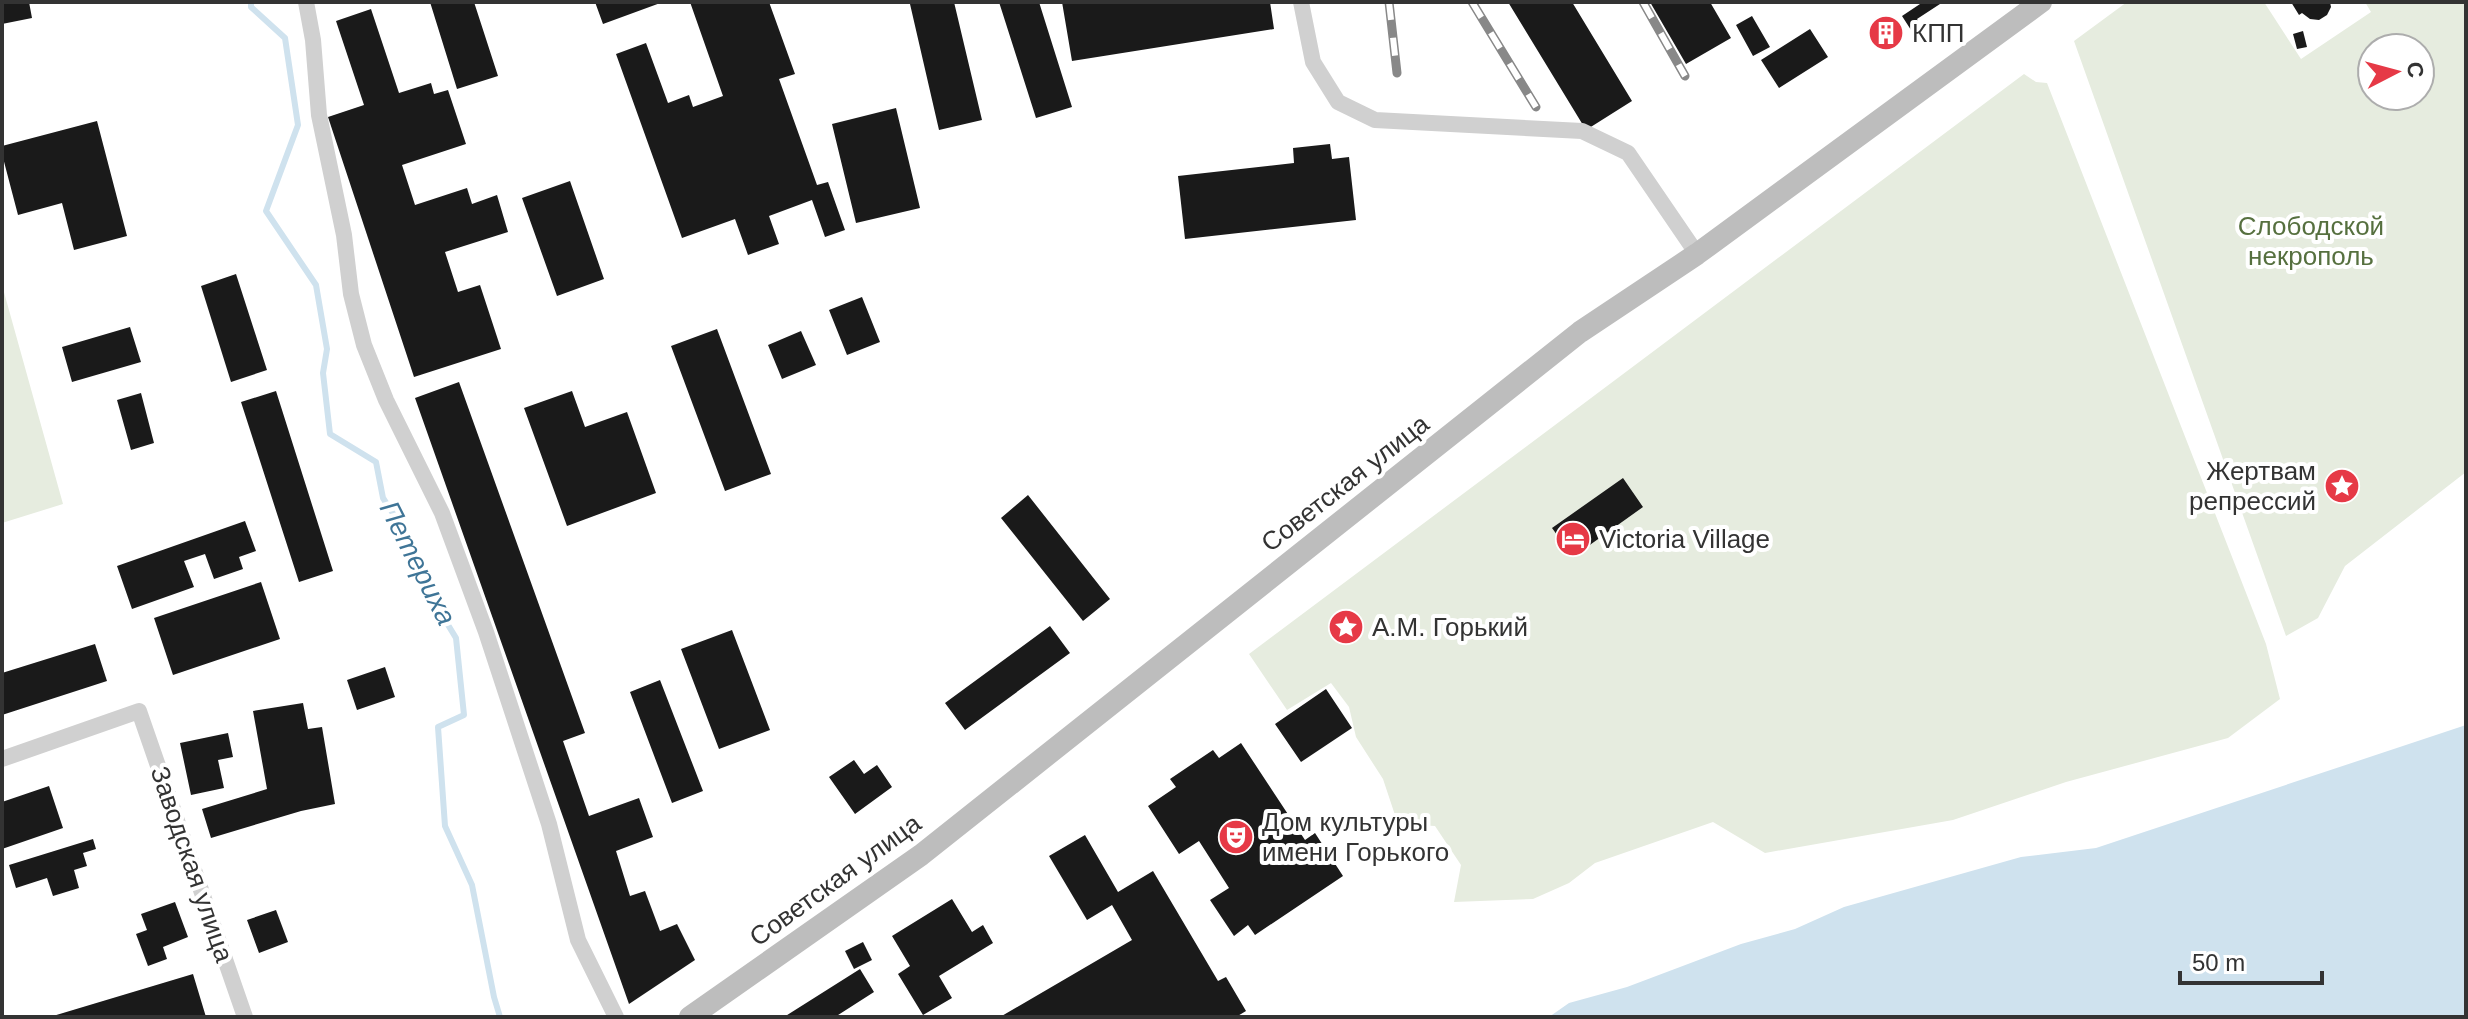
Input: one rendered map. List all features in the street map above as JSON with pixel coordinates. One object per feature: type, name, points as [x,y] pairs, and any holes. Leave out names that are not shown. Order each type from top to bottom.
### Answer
[{"type":"main road","name":"Советская улица","points":[[690,1017],[921,855],[1555,351],[1697,254],[2041,2]]},
{"type":"street","points":[[306,2],[313,40],[319,115],[344,235],[351,294],[364,345],[386,400],[442,513],[486,632],[549,824],[578,940],[616,1017]]},
{"type":"street","points":[[1301,2],[1313,62],[1338,102],[1375,120],[1582,131],[1628,153],[1697,254]]},
{"type":"street","name":"Заводская улица","points":[[2,759],[139,711],[245,1017]]},
{"type":"green space","name":"Слободской некрополь","points":[[2127,2],[2264,2],[2301,59],[2371,12],[2365,2],[2466,2],[2466,472],[2345,566],[2318,618],[2286,636],[2074,41]]},
{"type":"green space","points":[[2024,74],[2036,82],[2047,83],[2266,644],[2280,699],[2228,738],[2066,782],[1953,820],[1765,853],[1713,822],[1595,863],[1569,883],[1533,899],[1454,902],[1461,865],[1435,826],[1398,824],[1383,779],[1356,737],[1349,707],[1331,683],[1287,710],[1249,654]]},
{"type":"green space","points":[[2,285],[63,504],[2,523]]},
{"type":"water","points":[[2466,725],[2466,1017],[1549,1017],[1569,1003],[1627,987],[1741,944],[1795,929],[1844,907],[2021,857],[2096,848]]},
{"type":"building","points":[[2,2],[29,2],[32,18],[2,24]]},
{"type":"building","points":[[430,2],[474,2],[498,76],[457,89]]},
{"type":"building","points":[[595,2],[663,2],[603,24]]},
{"type":"building","points":[[690,2],[769,2],[795,74],[779,79],[817,185],[828,182],[845,230],[825,237],[812,200],[769,216],[779,244],[748,255],[735,219],[682,238],[616,54],[646,43],[668,103],[689,95],[693,107],[723,96]]},
{"type":"building","points":[[954,2],[982,120],[939,130],[910,4]]},
{"type":"building","points":[[999,2],[1039,2],[1072,107],[1036,118]]},
{"type":"building","points":[[1062,2],[1270,2],[1274,29],[1072,61]]},
{"type":"building","points":[[1508,2],[1572,2],[1632,101],[1586,130]]},
{"type":"building","points":[[1650,2],[1710,2],[1731,38],[1686,64]]},
{"type":"building","points":[[1923,2],[1940,4],[1917,19],[1920,24],[1911,30],[1902,16]]},
{"type":"building","points":[[2291,2],[2330,2],[2331,7],[2327,15],[2319,20],[2310,19],[2302,13],[2299,15]]},
{"type":"building","points":[[371,9],[399,93],[431,83],[434,94],[448,90],[466,144],[402,165],[415,205],[467,188],[472,204],[497,195],[508,232],[445,252],[458,292],[480,285],[501,349],[414,377],[328,117],[364,105],[336,21]]},
{"type":"building","points":[[1752,16],[1770,47],[1753,56],[1736,25]]},
{"type":"building","name":"КПП","points":[[1885,20],[1897,39],[1886,47],[1874,28]]},
{"type":"building","points":[[1810,29],[1828,57],[1779,88],[1761,60]]},
{"type":"building","points":[[2303,31],[2307,47],[2297,49],[2293,34]]},
{"type":"building","points":[[896,108],[920,208],[856,223],[832,124]]},
{"type":"building","points":[[97,121],[127,236],[74,250],[62,203],[18,215],[2,146]]},
{"type":"building","points":[[1330,144],[1332,159],[1349,157],[1356,220],[1185,239],[1178,176],[1294,163],[1293,148]]},
{"type":"building","points":[[570,181],[604,279],[557,296],[522,198]]},
{"type":"building","points":[[236,274],[267,370],[231,382],[201,286]]},
{"type":"building","points":[[862,297],[880,342],[847,355],[829,310]]},
{"type":"building","points":[[130,327],[141,362],[72,382],[62,347]]},
{"type":"building","points":[[717,329],[771,474],[725,491],[671,346]]},
{"type":"building","points":[[801,331],[816,365],[782,379],[768,345]]},
{"type":"building","points":[[459,382],[585,733],[563,741],[589,816],[639,798],[653,837],[616,851],[630,896],[645,891],[660,931],[677,924],[695,960],[629,1004],[415,398]]},
{"type":"building","points":[[276,391],[333,571],[299,582],[241,402]]},
{"type":"building","points":[[572,391],[585,427],[627,412],[656,493],[567,526],[524,408]]},
{"type":"building","points":[[141,393],[154,443],[131,450],[117,400]]},
{"type":"building","points":[[1623,478],[1643,507],[1573,557],[1552,528]]},
{"type":"building","points":[[1028,495],[1110,599],[1083,621],[1001,518]]},
{"type":"building","points":[[245,521],[256,551],[239,557],[243,569],[214,579],[205,554],[184,561],[194,587],[132,609],[117,566]]},
{"type":"building","points":[[261,582],[280,639],[173,675],[154,618]]},
{"type":"building","points":[[1050,626],[1070,653],[965,730],[945,703]]},
{"type":"building","points":[[732,630],[770,730],[719,749],[681,649]]},
{"type":"building","points":[[95,644],[107,681],[2,715],[2,673]]},
{"type":"building","points":[[385,667],[395,697],[357,710],[347,680]]},
{"type":"building","points":[[660,680],[703,791],[672,803],[630,692]]},
{"type":"building","points":[[1326,689],[1352,728],[1301,762],[1275,724]]},
{"type":"building","points":[[303,703],[308,729],[322,727],[335,804],[211,838],[202,809],[267,789],[253,711]]},
{"type":"building","points":[[228,733],[233,757],[218,760],[224,788],[191,795],[180,743]]},
{"type":"building","name":"Дом культуры имени Горького","points":[[1241,743],[1305,840],[1315,833],[1343,876],[1255,935],[1248,925],[1234,936],[1210,900],[1229,888],[1199,841],[1179,854],[1148,806],[1176,787],[1170,779],[1213,750],[1219,758]]},
{"type":"building","points":[[854,760],[864,774],[877,765],[892,787],[855,814],[829,777]]},
{"type":"building","points":[[49,786],[63,828],[2,849],[2,802]]},
{"type":"building","points":[[1085,835],[1118,892],[1153,871],[1218,981],[1226,977],[1246,1011],[1236,1017],[1000,1017],[1132,940],[1112,905],[1087,920],[1049,856]]},
{"type":"building","points":[[93,839],[96,849],[83,853],[87,866],[74,870],[79,888],[53,896],[47,878],[16,888],[9,865]]},
{"type":"building","points":[[952,899],[972,932],[983,925],[993,943],[939,976],[952,998],[923,1015],[898,974],[910,966],[892,936]]},
{"type":"building","points":[[175,902],[188,937],[163,947],[167,959],[148,966],[136,934],[147,930],[141,914]]},
{"type":"building","points":[[276,910],[288,942],[259,953],[247,920]]},
{"type":"building","points":[[863,942],[872,960],[854,969],[845,951]]},
{"type":"building","points":[[860,969],[874,992],[835,1017],[784,1017]]},
{"type":"building","points":[[193,974],[206,1017],[53,1017],[53,1016]]},
{"type":"waterway","name":"Петериха","points":[[251,2],[251,7],[285,38],[298,125],[266,211],[316,285],[327,349],[323,373],[330,434],[376,462],[383,498],[416,549],[420,579],[456,638],[464,715],[438,727],[445,826],[472,885],[500,1017]]},
{"type":"railway","points":[[1389,2],[1397,73]]},
{"type":"railway","points":[[1472,2],[1536,107]]},
{"type":"railway","points":[[1643,2],[1685,76]]},
{"type":"place","name":"КПП","points":[[1886,33]]},
{"type":"place","name":"Жертвам репрессий","points":[[2342,486]]},
{"type":"place","name":"Victoria Village","points":[[1573,539]]},
{"type":"place","name":"А.М. Горький","points":[[1346,627]]},
{"type":"place","name":"Дом культуры имени Горького","points":[[1236,837]]}]
